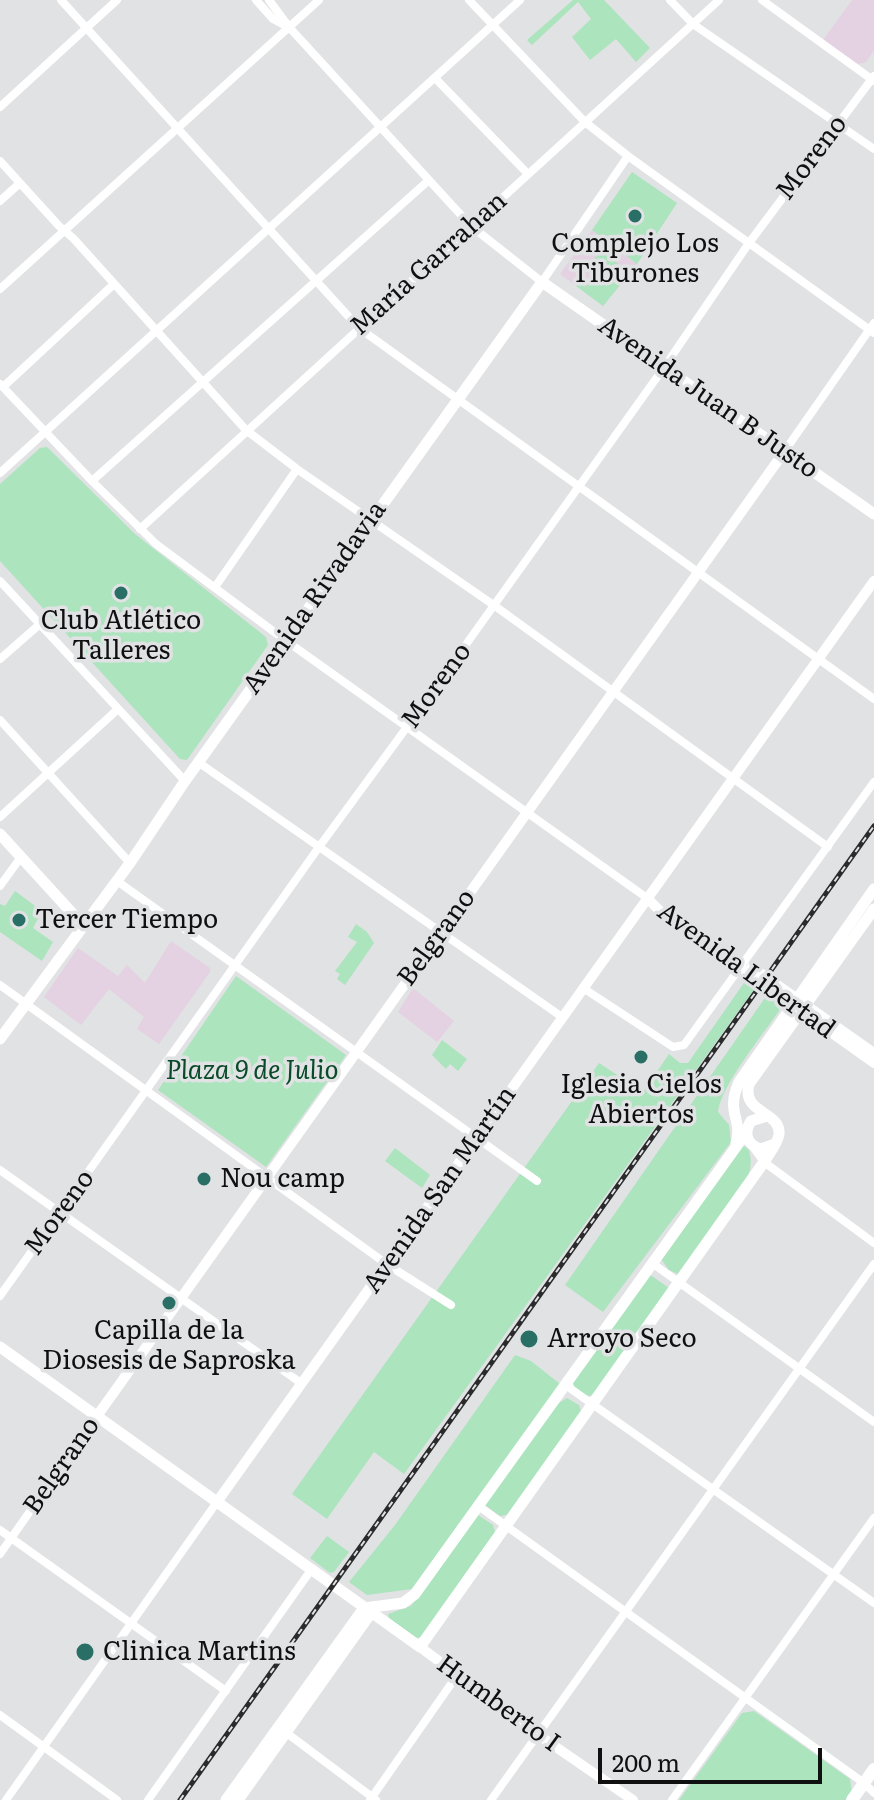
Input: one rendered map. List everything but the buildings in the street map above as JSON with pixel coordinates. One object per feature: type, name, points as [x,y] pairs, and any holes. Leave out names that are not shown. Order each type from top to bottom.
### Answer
[{"type":"main road","name":"Avenida Juan B Justo","points":[[542,282],[874,514]]},
{"type":"main road","name":"Avenida Rivadavia","points":[[0,1039],[130,863],[198,762],[542,282]]},
{"type":"main road","points":[[0,834],[83,925]]},
{"type":"main road","points":[[420,1647],[775,1144],[779,1137],[778,1128],[749,1100],[749,1084],[874,889]]},
{"type":"main road","points":[[735,1146],[738,1132],[733,1096],[739,1082],[874,909]]},
{"type":"main road","points":[[226,1800],[372,1613],[403,1603],[415,1594],[735,1146],[748,1136],[751,1121],[767,1116]]},
{"type":"main road","points":[[735,1118],[748,1136],[766,1149],[775,1144]]},
{"type":"main road","points":[[0,1347],[217,1502]]},
{"type":"main road","name":"Humberto I","points":[[217,1502],[420,1647]]},
{"type":"main road","points":[[372,1613],[388,1606]]},
{"type":"main road","points":[[238,1800],[282,1730]]},
{"type":"main road","points":[[852,1800],[874,1769]]},
{"type":"street","points":[[61,0],[359,328],[874,699]]},
{"type":"street","points":[[0,107],[117,0]]},
{"type":"street","points":[[256,0],[273,19],[289,27]]},
{"type":"street","points":[[269,0],[289,27],[471,226],[542,282]]},
{"type":"street","points":[[0,289],[319,0]]},
{"type":"street","points":[[469,0],[585,122],[749,243],[872,328]]},
{"type":"street","points":[[0,473],[520,0]]},
{"type":"street","points":[[670,0],[693,24],[874,149]]},
{"type":"street","name":"María Garrahan","points":[[140,529],[719,0]]},
{"type":"street","points":[[762,0],[873,79]]},
{"type":"street","points":[[435,78],[528,174]]},
{"type":"street","name":"Moreno","points":[[0,1296],[319,847],[495,606],[749,243],[873,79]]},
{"type":"street","name":"Avenida Rivadavia","points":[[542,282],[628,156]]},
{"type":"street","points":[[0,161],[246,430],[828,847]]},
{"type":"street","points":[[92,481],[429,180]]},
{"type":"street","points":[[0,201],[20,183]]},
{"type":"street","points":[[114,284],[1,385],[44,433],[156,544],[285,640],[647,898]]},
{"type":"street","name":"Belgrano","points":[[0,1554],[872,328]]},
{"type":"street","points":[[215,587],[297,469]]},
{"type":"street","points":[[0,581],[185,781]]},
{"type":"street","name":"Avenida San Martín","points":[[6,1800],[874,581]]},
{"type":"street","points":[[0,659],[40,624]]},
{"type":"street","points":[[0,817],[118,709]]},
{"type":"street","points":[[0,720],[130,863]]},
{"type":"street","points":[[198,762],[562,1017]]},
{"type":"street","points":[[583,988],[673,1047],[684,1045],[874,782]]},
{"type":"street","points":[[0,886],[21,857]]},
{"type":"street","points":[[117,881],[537,1181]]},
{"type":"street","name":"Avenida Libertad","points":[[647,898],[659,910],[874,1053]]},
{"type":"street","points":[[0,985],[388,1265],[451,1305]]},
{"type":"street","name":"Avenida Libertad","points":[[799,1004],[874,1063]]},
{"type":"street","points":[[733,1096],[755,1106]]},
{"type":"street","points":[[748,1136],[764,1162],[874,1243]]},
{"type":"street","points":[[0,1170],[301,1383]]},
{"type":"street","points":[[652,1263],[874,1422]]},
{"type":"street","points":[[491,1800],[874,1264]]},
{"type":"street","points":[[567,1380],[571,1389],[874,1603]]},
{"type":"street","points":[[477,1505],[745,1696],[874,1793]]},
{"type":"street","points":[[672,1800],[874,1518]]},
{"type":"street","points":[[0,1530],[226,1691]]},
{"type":"street","points":[[148,1800],[311,1570]]},
{"type":"street","name":"Humberto I","points":[[420,1647],[537,1734],[633,1800]]},
{"type":"street","points":[[282,1730],[373,1799],[458,1674]]},
{"type":"street","points":[[0,1715],[117,1800]]},
{"type":"shaded area","points":[[852,0],[874,0],[874,50],[866,62],[858,64],[823,40]]},
{"type":"shaded area","points":[[592,230],[637,264],[603,306],[560,274]]},
{"type":"shaded area","points":[[171,941],[210,968],[210,972],[159,1044],[137,1029],[144,1017],[109,989],[81,1025],[44,997],[78,948],[118,976],[127,965],[145,983]]},
{"type":"shaded area","points":[[413,988],[454,1021],[437,1042],[398,1012]]},
{"type":"green space","points":[[573,0],[604,0],[650,48],[636,62],[616,39],[590,60],[572,37],[591,19],[578,2],[532,45],[527,40]]},
{"type":"green space","name":"Complejo Los Tiburones","points":[[632,172],[677,203],[637,264],[592,230]]},
{"type":"green space","points":[[601,251],[630,273],[603,306],[576,286],[578,283],[585,287],[593,276],[585,270]]},
{"type":"green space","name":"Club Atlético Talleres","points":[[47,447],[135,534],[266,637],[268,645],[187,760],[180,759],[0,561],[0,484],[40,448]]},
{"type":"green space","name":"Tercer Tiempo","points":[[15,891],[42,911],[33,928],[53,942],[42,961],[0,932],[0,904],[5,906]]},
{"type":"green space","points":[[356,924],[367,932],[374,943],[345,985],[337,979],[340,974],[335,971],[357,942],[348,937]]},
{"type":"green space","name":"Plaza 9 de Julio","points":[[236,976],[346,1055],[266,1167],[158,1090]]},
{"type":"green space","points":[[746,980],[756,987],[404,1474],[374,1452],[327,1519],[292,1494],[599,1063],[643,1092],[669,1054],[680,1063],[688,1063]]},
{"type":"green space","points":[[767,995],[779,1003],[779,1011],[734,1075],[718,1112],[729,1125],[731,1142],[603,1312],[565,1285]]},
{"type":"green space","points":[[442,1040],[467,1059],[458,1071],[450,1064],[446,1069],[432,1055]]},
{"type":"green space","points":[[744,1146],[751,1158],[747,1179],[678,1274],[669,1270],[661,1259],[739,1147]]},
{"type":"green space","points":[[395,1148],[430,1175],[422,1188],[385,1161]]},
{"type":"green space","points":[[649,1274],[669,1288],[595,1395],[586,1396],[572,1382]]},
{"type":"green space","points":[[515,1355],[531,1361],[560,1384],[412,1589],[367,1595],[349,1582],[395,1525]]},
{"type":"green space","points":[[567,1398],[579,1405],[582,1414],[510,1514],[500,1516],[485,1505],[554,1406]]},
{"type":"green space","points":[[478,1515],[493,1525],[496,1535],[421,1637],[416,1638],[388,1614],[411,1606]]},
{"type":"green space","points":[[327,1536],[349,1552],[330,1573],[310,1558]]},
{"type":"green space","points":[[754,1711],[850,1779],[852,1793],[847,1800],[679,1800],[742,1713]]},
{"type":"railway","points":[[180,1800],[874,826]]},
{"type":"place","name":"Complejo Los Tiburones","points":[[635,216]]},
{"type":"place","name":"Club Atlético Talleres","points":[[121,593]]},
{"type":"place","name":"Tercer Tiempo","points":[[19,920]]},
{"type":"place","name":"Iglesia Cielos Abiertos","points":[[641,1057]]},
{"type":"place","name":"Nou camp","points":[[204,1179]]},
{"type":"place","name":"Capilla de la Diosesis de Saproska","points":[[169,1303]]},
{"type":"place","name":"Arroyo Seco","points":[[529,1339]]},
{"type":"place","name":"Clinica Martins","points":[[85,1652]]}]
